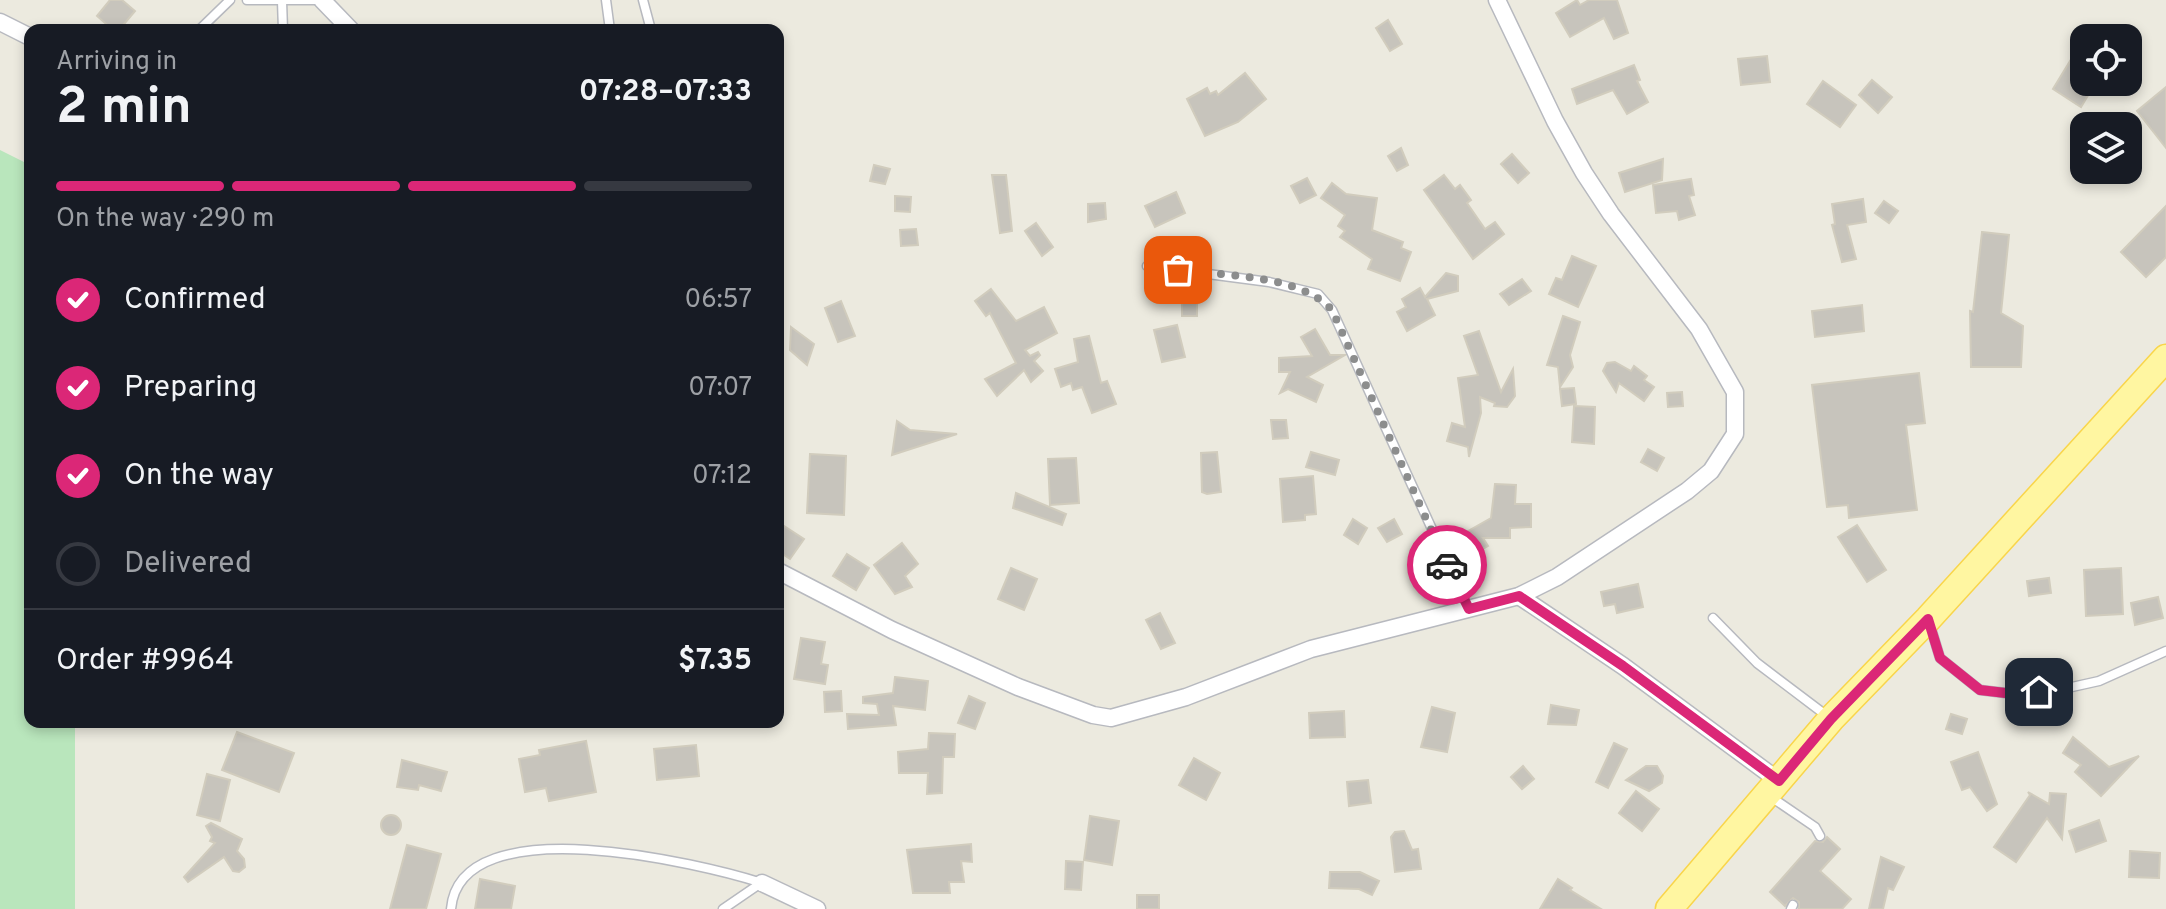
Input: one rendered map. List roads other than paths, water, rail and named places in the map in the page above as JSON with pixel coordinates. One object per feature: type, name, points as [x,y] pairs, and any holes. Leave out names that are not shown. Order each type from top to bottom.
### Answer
[{"type":"main road","points":[[1669,909],[1831,719],[1928,619],[2166,358]]},
{"type":"street","points":[[322,0],[345,24]]},
{"type":"street","points":[[784,574],[892,630],[1018,687],[1093,715],[1111,718],[1186,697],[1311,649],[1519,596],[1557,577],[1711,471],[1735,434],[1735,392],[1699,329],[1611,214],[1584,173],[1497,0]]},
{"type":"street","points":[[0,22],[24,34]]},
{"type":"street","points":[[1519,596],[1623,666],[1774,788]]},
{"type":"street","points":[[762,883],[817,909]]},
{"type":"lane","points":[[205,24],[230,0]]},
{"type":"lane","points":[[247,0],[322,0]]},
{"type":"lane","points":[[606,0],[609,24]]},
{"type":"lane","points":[[643,0],[649,24]]},
{"type":"lane","points":[[282,1],[283,24]]},
{"type":"lane","points":[[1147,266],[1269,282],[1318,294],[1332,310],[1469,609]]},
{"type":"lane","points":[[1713,618],[1757,663],[1831,719]]},
{"type":"lane","points":[[1928,619],[1940,658],[1980,690],[2014,694],[2063,689],[2099,681],[2166,651]]},
{"type":"lane","points":[[1774,788],[1815,827],[1820,836]]},
{"type":"lane","points":[[451,909],[452,899],[467,876],[482,864],[516,852],[584,849],[648,856],[709,867],[762,883]]},
{"type":"lane","points":[[723,909],[762,883]]}]
